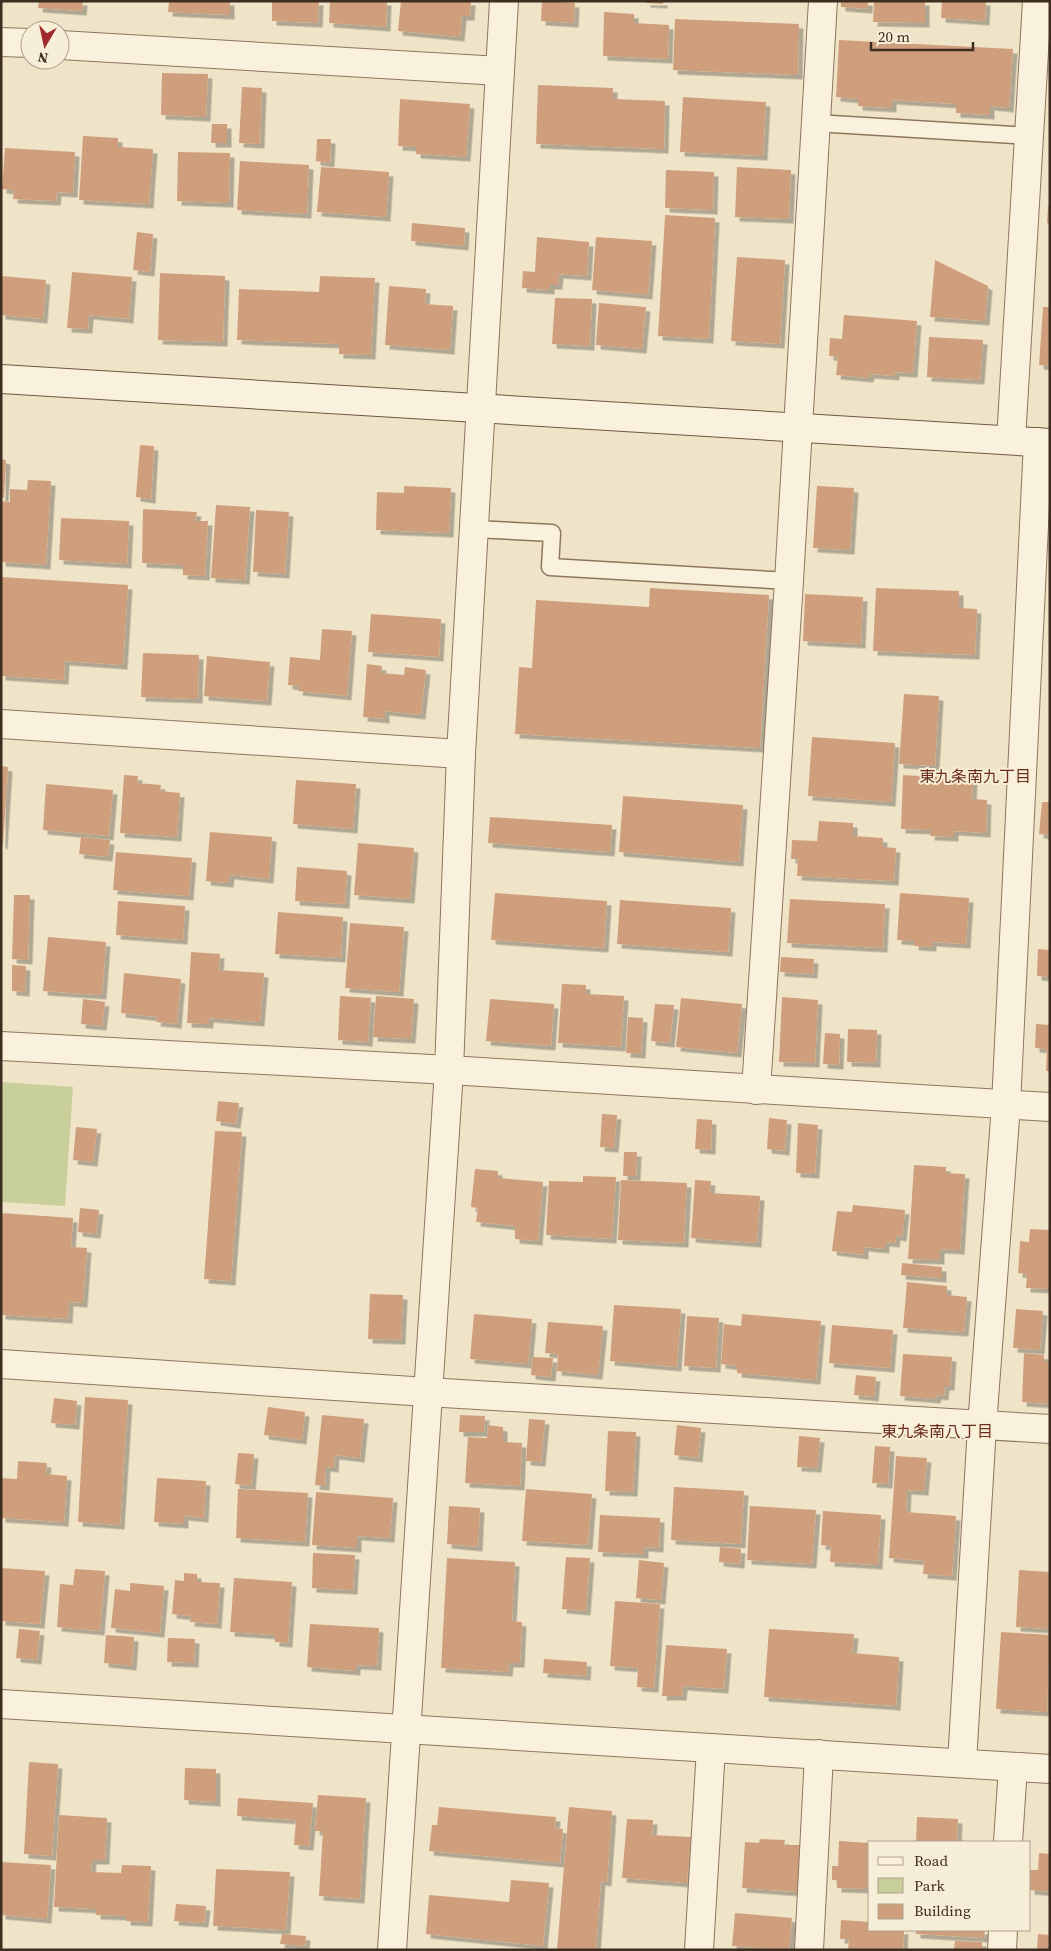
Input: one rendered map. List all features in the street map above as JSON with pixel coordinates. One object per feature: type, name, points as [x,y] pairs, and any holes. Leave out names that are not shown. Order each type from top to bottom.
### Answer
[{"type":"street","points":[[392,1950],[449,1070],[461,754],[504,1]]},
{"type":"street","points":[[756,1090],[789,581],[823,1]]},
{"type":"street","points":[[1011,440],[1038,1]]},
{"type":"street","points":[[1,42],[20,43]]},
{"type":"street","points":[[70,46],[500,71]]},
{"type":"street","points":[[1,379],[1044,442],[1006,1104],[982,1426],[962,1763]]},
{"type":"street","points":[[1,724],[461,754]]},
{"type":"street","points":[[1,1046],[449,1070],[1050,1107]]},
{"type":"street","points":[[1,1364],[427,1392],[1050,1429]]},
{"type":"street","points":[[1,1704],[1050,1769]]},
{"type":"street","points":[[699,1950],[711,1748]]},
{"type":"street","points":[[809,1950],[819,1754]]},
{"type":"street","points":[[1008,1841],[1013,1766]]},
{"type":"street","points":[[1002,1950],[1004,1931]]},
{"type":"lane","points":[[815,123],[1029,136]]},
{"type":"lane","points":[[474,529],[552,533],[550,567],[789,581]]},
{"type":"green space","points":[[1,1082],[73,1087],[65,1206],[1,1202]]},
{"type":"building","points":[[39,1],[83,1],[82,11],[38,8]]},
{"type":"building","points":[[169,1],[230,1],[230,15],[168,12]]},
{"type":"building","points":[[272,1],[319,1],[318,23],[272,21]]},
{"type":"building","points":[[330,1],[387,1],[386,27],[329,23]]},
{"type":"building","points":[[401,1],[471,1],[470,16],[462,16],[460,37],[398,31]]},
{"type":"building","points":[[542,1],[575,3],[574,23],[541,21]]},
{"type":"building","points":[[646,1],[663,1],[663,4],[646,3]]},
{"type":"building","points":[[841,1],[868,1],[868,9],[841,7]]},
{"type":"building","points":[[874,1],[925,1],[925,23],[873,22]]},
{"type":"building","points":[[942,1],[986,1],[985,21],[941,18]]},
{"type":"building","points":[[604,12],[634,14],[634,23],[669,25],[668,59],[603,56]]},
{"type":"building","points":[[675,19],[799,24],[798,75],[673,70]]},
{"type":"building","points":[[839,40],[1013,49],[1009,108],[990,106],[990,115],[956,113],[956,104],[892,100],[892,108],[858,106],[858,99],[836,97]]},
{"type":"building","points":[[162,73],[208,74],[206,117],[161,115]]},
{"type":"building","points":[[538,85],[613,88],[613,99],[665,101],[664,149],[536,144]]},
{"type":"building","points":[[242,87],[262,88],[260,144],[239,143]]},
{"type":"building","points":[[683,97],[766,102],[763,156],[680,152]]},
{"type":"building","points":[[400,99],[470,104],[466,157],[416,154],[416,147],[398,146]]},
{"type":"building","points":[[212,124],[227,124],[227,143],[211,143]]},
{"type":"building","points":[[83,136],[118,138],[118,147],[153,149],[149,204],[79,200]]},
{"type":"building","points":[[317,139],[331,139],[330,163],[316,161]]},
{"type":"building","points":[[5,148],[75,152],[73,193],[57,192],[56,201],[13,199],[14,190],[2,189]]},
{"type":"building","points":[[178,152],[230,153],[229,203],[177,201]]},
{"type":"building","points":[[240,161],[309,165],[307,214],[237,210]]},
{"type":"building","points":[[321,167],[389,172],[386,217],[317,212]]},
{"type":"building","points":[[737,167],[791,170],[789,219],[735,217]]},
{"type":"building","points":[[666,170],[714,172],[713,210],[665,208]]},
{"type":"building","points":[[1048,206],[1050,206],[1050,224],[1047,223]]},
{"type":"building","points":[[665,215],[715,218],[709,339],[658,336]]},
{"type":"building","points":[[412,223],[465,228],[464,246],[411,241]]},
{"type":"building","points":[[137,232],[153,234],[150,272],[133,270]]},
{"type":"building","points":[[537,237],[589,242],[587,276],[559,274],[558,285],[550,285],[550,290],[522,288],[523,271],[535,272]]},
{"type":"building","points":[[596,237],[652,241],[648,295],[592,290]]},
{"type":"building","points":[[737,257],[785,260],[780,344],[731,341]]},
{"type":"building","points":[[935,260],[988,286],[985,321],[930,317]]},
{"type":"building","points":[[72,272],[132,277],[129,319],[89,315],[88,329],[67,328]]},
{"type":"building","points":[[160,273],[225,276],[223,342],[158,340]]},
{"type":"building","points":[[1,276],[46,280],[43,319],[1,315]]},
{"type":"building","points":[[320,276],[375,278],[371,355],[339,354],[339,344],[237,340],[239,289],[319,292]]},
{"type":"building","points":[[389,286],[426,289],[425,304],[453,306],[450,350],[385,345]]},
{"type":"building","points":[[555,298],[592,299],[590,346],[552,344]]},
{"type":"building","points":[[599,303],[646,307],[642,349],[596,345]]},
{"type":"building","points":[[1043,307],[1050,307],[1050,366],[1039,365]]},
{"type":"building","points":[[844,315],[917,321],[913,373],[895,372],[895,376],[870,374],[869,378],[836,375],[838,357],[829,356],[830,338],[842,339]]},
{"type":"building","points":[[929,337],[983,340],[980,380],[927,377]]},
{"type":"building","points":[[140,445],[154,446],[151,499],[136,497]]},
{"type":"building","points":[[1,459],[6,460],[4,498],[1,498]]},
{"type":"building","points":[[28,480],[51,481],[46,565],[1,562],[1,501],[10,502],[10,489],[27,490]]},
{"type":"building","points":[[404,486],[451,488],[449,533],[376,530],[377,492],[404,493]]},
{"type":"building","points":[[817,486],[854,488],[850,550],[813,548]]},
{"type":"building","points":[[216,505],[250,507],[245,580],[211,578]]},
{"type":"building","points":[[143,509],[197,512],[195,521],[208,521],[205,576],[183,575],[183,565],[142,563]]},
{"type":"building","points":[[256,510],[289,512],[285,574],[253,572]]},
{"type":"building","points":[[61,518],[129,521],[127,564],[59,560]]},
{"type":"building","points":[[1,577],[128,585],[123,665],[65,661],[64,680],[1,676]]},
{"type":"building","points":[[650,588],[769,595],[760,748],[515,734],[519,667],[532,668],[536,600],[649,607]]},
{"type":"building","points":[[876,588],[959,591],[959,608],[977,609],[975,655],[873,651]]},
{"type":"building","points":[[805,594],[863,597],[861,644],[803,641]]},
{"type":"building","points":[[371,614],[441,619],[439,657],[368,652]]},
{"type":"building","points":[[322,629],[352,631],[347,696],[298,691],[299,686],[288,685],[290,657],[320,660]]},
{"type":"building","points":[[143,653],[199,655],[198,699],[141,697]]},
{"type":"building","points":[[207,656],[270,662],[267,701],[204,696]]},
{"type":"building","points":[[367,664],[382,666],[381,673],[404,675],[405,667],[426,670],[421,715],[385,711],[385,719],[363,717]]},
{"type":"building","points":[[904,694],[939,696],[935,766],[899,764]]},
{"type":"building","points":[[812,737],[895,743],[891,802],[808,796]]},
{"type":"building","points":[[1,766],[8,767],[3,845],[1,844]]},
{"type":"building","points":[[124,775],[138,776],[137,783],[161,785],[160,791],[180,793],[177,837],[120,833]]},
{"type":"building","points":[[903,775],[973,779],[972,799],[987,800],[986,833],[954,831],[954,837],[930,836],[931,830],[901,829]]},
{"type":"building","points":[[296,780],[356,784],[353,829],[293,824]]},
{"type":"building","points":[[46,784],[113,790],[109,836],[43,830]]},
{"type":"building","points":[[623,796],[743,805],[739,862],[619,852]]},
{"type":"building","points":[[1042,802],[1050,802],[1050,835],[1039,834]]},
{"type":"building","points":[[490,817],[612,825],[610,852],[488,843]]},
{"type":"building","points":[[819,821],[853,823],[853,836],[883,838],[883,847],[896,848],[894,881],[797,876],[798,859],[791,859],[792,840],[817,841]]},
{"type":"building","points":[[210,832],[272,837],[269,879],[230,875],[229,883],[206,881]]},
{"type":"building","points":[[81,837],[110,840],[108,857],[79,854]]},
{"type":"building","points":[[358,843],[414,848],[410,899],[354,895]]},
{"type":"building","points":[[116,852],[192,858],[189,896],[113,890]]},
{"type":"building","points":[[297,867],[347,871],[345,904],[295,901]]},
{"type":"building","points":[[495,893],[607,901],[604,948],[491,940]]},
{"type":"building","points":[[900,893],[969,898],[966,944],[932,942],[932,947],[914,946],[914,941],[897,940]]},
{"type":"building","points":[[14,895],[30,895],[28,960],[12,959]]},
{"type":"building","points":[[790,899],[885,904],[883,948],[787,943]]},
{"type":"building","points":[[620,900],[731,908],[728,952],[617,944]]},
{"type":"building","points":[[118,901],[185,906],[183,940],[116,935]]},
{"type":"building","points":[[278,912],[343,917],[341,958],[275,954]]},
{"type":"building","points":[[350,923],[404,927],[399,992],[345,988]]},
{"type":"building","points":[[48,937],[106,942],[102,995],[43,991]]},
{"type":"building","points":[[1038,949],[1050,950],[1050,977],[1037,976]]},
{"type":"building","points":[[191,952],[220,954],[219,970],[264,973],[260,1022],[209,1018],[209,1024],[187,1023]]},
{"type":"building","points":[[781,957],[814,959],[813,974],[780,972]]},
{"type":"building","points":[[12,965],[26,966],[25,992],[12,991]]},
{"type":"building","points":[[124,973],[181,979],[177,1024],[156,1022],[157,1017],[121,1013]]},
{"type":"building","points":[[562,984],[586,985],[586,994],[624,996],[621,1047],[558,1043]]},
{"type":"building","points":[[340,996],[371,998],[368,1042],[338,1040]]},
{"type":"building","points":[[376,996],[414,999],[411,1039],[373,1037]]},
{"type":"building","points":[[782,997],[818,1000],[815,1063],[779,1062]]},
{"type":"building","points":[[681,998],[742,1004],[737,1053],[676,1047]]},
{"type":"building","points":[[83,999],[105,1002],[102,1026],[81,1024]]},
{"type":"building","points":[[490,999],[554,1004],[551,1046],[486,1041]]},
{"type":"building","points":[[655,1004],[674,1005],[670,1043],[651,1041]]},
{"type":"building","points":[[628,1017],[643,1018],[641,1054],[626,1053]]},
{"type":"building","points":[[1036,1024],[1050,1025],[1050,1071],[1046,1071],[1047,1049],[1035,1048]]},
{"type":"building","points":[[848,1029],[877,1030],[876,1063],[847,1062]]},
{"type":"building","points":[[825,1033],[840,1034],[839,1065],[823,1064]]},
{"type":"building","points":[[218,1101],[239,1103],[236,1124],[216,1121]]},
{"type":"building","points":[[602,1114],[617,1115],[614,1148],[600,1147]]},
{"type":"building","points":[[769,1118],[787,1120],[785,1151],[767,1149]]},
{"type":"building","points":[[697,1119],[712,1120],[711,1150],[695,1149]]},
{"type":"building","points":[[798,1123],[818,1125],[815,1174],[796,1173]]},
{"type":"building","points":[[76,1127],[97,1129],[93,1162],[73,1160]]},
{"type":"building","points":[[215,1131],[242,1132],[231,1281],[204,1279]]},
{"type":"building","points":[[624,1152],[637,1152],[636,1176],[623,1176]]},
{"type":"building","points":[[914,1165],[946,1167],[946,1173],[965,1174],[960,1250],[940,1249],[940,1260],[908,1259]]},
{"type":"building","points":[[475,1169],[498,1171],[498,1178],[543,1182],[538,1241],[515,1239],[515,1226],[476,1222],[478,1208],[471,1207]]},
{"type":"building","points":[[583,1176],[616,1177],[612,1239],[546,1235],[549,1181],[583,1182]]},
{"type":"building","points":[[621,1180],[687,1183],[684,1243],[618,1240]]},
{"type":"building","points":[[695,1180],[711,1181],[710,1193],[760,1196],[757,1243],[691,1238]]},
{"type":"building","points":[[853,1205],[905,1210],[902,1237],[896,1236],[895,1243],[885,1242],[885,1249],[864,1247],[864,1255],[832,1251],[837,1211],[852,1212]]},
{"type":"building","points":[[80,1208],[99,1210],[96,1234],[78,1232]]},
{"type":"building","points":[[1,1213],[73,1218],[71,1247],[87,1248],[83,1303],[69,1302],[68,1319],[1,1315]]},
{"type":"building","points":[[1030,1229],[1050,1230],[1050,1289],[1026,1288],[1027,1274],[1018,1273],[1020,1241],[1029,1242]]},
{"type":"building","points":[[902,1263],[942,1267],[942,1278],[901,1275]]},
{"type":"building","points":[[907,1282],[947,1286],[947,1295],[967,1297],[964,1332],[903,1328]]},
{"type":"building","points":[[370,1294],[403,1295],[401,1340],[368,1339]]},
{"type":"building","points":[[614,1305],[681,1309],[677,1367],[610,1361]]},
{"type":"building","points":[[1016,1309],[1043,1311],[1040,1350],[1013,1348]]},
{"type":"building","points":[[474,1314],[532,1319],[528,1364],[470,1359]]},
{"type":"building","points":[[742,1314],[821,1321],[816,1380],[737,1373],[737,1366],[721,1364],[724,1324],[741,1326]]},
{"type":"building","points":[[687,1316],[719,1318],[716,1368],[684,1366]]},
{"type":"building","points":[[548,1322],[603,1326],[598,1375],[557,1371],[558,1354],[545,1353]]},
{"type":"building","points":[[832,1325],[893,1330],[890,1368],[829,1363]]},
{"type":"building","points":[[1024,1353],[1044,1355],[1044,1361],[1050,1362],[1050,1404],[1022,1402]]},
{"type":"building","points":[[903,1354],[952,1357],[950,1386],[945,1386],[944,1396],[937,1395],[936,1399],[900,1396]]},
{"type":"building","points":[[532,1357],[553,1358],[551,1377],[531,1375]]},
{"type":"building","points":[[856,1375],[876,1377],[874,1397],[854,1395]]},
{"type":"building","points":[[85,1397],[128,1400],[120,1525],[78,1522]]},
{"type":"building","points":[[54,1398],[77,1401],[75,1425],[51,1423]]},
{"type":"building","points":[[268,1407],[305,1412],[302,1440],[264,1435]]},
{"type":"building","points":[[322,1415],[364,1419],[360,1458],[335,1455],[334,1468],[326,1467],[325,1486],[315,1485]]},
{"type":"building","points":[[460,1415],[485,1416],[484,1432],[459,1432]]},
{"type":"building","points":[[529,1419],[545,1420],[541,1462],[526,1461]]},
{"type":"building","points":[[488,1425],[503,1427],[503,1442],[522,1443],[520,1486],[465,1483],[468,1437],[487,1438]]},
{"type":"building","points":[[677,1425],[701,1428],[698,1458],[674,1455]]},
{"type":"building","points":[[608,1431],[636,1432],[633,1492],[605,1491]]},
{"type":"building","points":[[799,1436],[820,1438],[817,1468],[797,1467]]},
{"type":"building","points":[[875,1446],[890,1447],[888,1484],[872,1483]]},
{"type":"building","points":[[238,1453],[254,1454],[251,1486],[235,1484]]},
{"type":"building","points":[[896,1456],[927,1458],[924,1491],[907,1490],[906,1512],[956,1516],[952,1576],[923,1574],[924,1561],[889,1558]]},
{"type":"building","points":[[18,1461],[47,1463],[46,1474],[67,1476],[64,1522],[1,1518],[1,1478],[17,1479]]},
{"type":"building","points":[[157,1478],[206,1481],[204,1518],[184,1516],[184,1524],[154,1522]]},
{"type":"building","points":[[674,1487],[744,1491],[741,1544],[671,1540]]},
{"type":"building","points":[[238,1489],[308,1493],[305,1542],[236,1538]]},
{"type":"building","points":[[526,1489],[592,1494],[588,1545],[522,1541]]},
{"type":"building","points":[[316,1492],[393,1498],[390,1538],[357,1536],[357,1548],[312,1545]]},
{"type":"building","points":[[449,1506],[480,1508],[478,1547],[447,1544]]},
{"type":"building","points":[[750,1506],[816,1510],[812,1564],[747,1560]]},
{"type":"building","points":[[823,1511],[881,1515],[878,1565],[830,1562],[831,1546],[821,1545]]},
{"type":"building","points":[[600,1515],[660,1518],[659,1548],[644,1547],[644,1554],[598,1552]]},
{"type":"building","points":[[720,1547],[741,1549],[740,1564],[719,1562]]},
{"type":"building","points":[[313,1553],[355,1555],[353,1590],[312,1588]]},
{"type":"building","points":[[566,1557],[590,1558],[586,1611],[562,1609]]},
{"type":"building","points":[[447,1558],[515,1562],[512,1621],[522,1622],[520,1663],[509,1663],[508,1672],[441,1668]]},
{"type":"building","points":[[639,1560],[664,1563],[661,1600],[636,1598]]},
{"type":"building","points":[[1,1568],[45,1571],[40,1624],[1,1621]]},
{"type":"building","points":[[75,1569],[105,1571],[100,1631],[57,1627],[60,1584],[73,1585]]},
{"type":"building","points":[[1019,1570],[1050,1572],[1050,1629],[1016,1627]]},
{"type":"building","points":[[184,1573],[197,1574],[197,1582],[220,1583],[217,1624],[190,1622],[191,1616],[172,1614],[175,1580],[184,1581]]},
{"type":"building","points":[[234,1578],[292,1582],[288,1643],[275,1642],[275,1635],[230,1632]]},
{"type":"building","points":[[130,1583],[164,1586],[160,1633],[111,1628],[115,1589],[130,1591]]},
{"type":"building","points":[[615,1601],[660,1604],[654,1688],[637,1687],[638,1668],[610,1666]]},
{"type":"building","points":[[310,1624],[379,1628],[377,1666],[356,1665],[356,1671],[307,1667]]},
{"type":"building","points":[[19,1629],[40,1631],[37,1660],[16,1658]]},
{"type":"building","points":[[769,1629],[854,1634],[852,1653],[899,1657],[896,1706],[764,1697]]},
{"type":"building","points":[[1001,1632],[1050,1635],[1047,1712],[996,1709]]},
{"type":"building","points":[[106,1635],[134,1637],[132,1666],[104,1663]]},
{"type":"building","points":[[168,1638],[195,1639],[194,1663],[167,1662]]},
{"type":"building","points":[[666,1645],[727,1649],[724,1689],[683,1686],[682,1696],[662,1696]]},
{"type":"building","points":[[544,1659],[587,1662],[586,1676],[543,1673]]},
{"type":"building","points":[[29,1762],[58,1764],[52,1856],[24,1854]]},
{"type":"building","points":[[185,1768],[216,1769],[216,1802],[184,1800]]},
{"type":"building","points":[[318,1795],[366,1798],[360,1899],[319,1896],[323,1831],[315,1831]]},
{"type":"building","points":[[238,1798],[313,1803],[309,1846],[294,1845],[296,1820],[237,1816]]},
{"type":"building","points":[[439,1807],[556,1817],[555,1828],[563,1829],[560,1863],[429,1851],[432,1825],[437,1825]]},
{"type":"building","points":[[569,1807],[612,1811],[607,1882],[601,1881],[596,1950],[557,1950]]},
{"type":"building","points":[[59,1815],[107,1818],[105,1860],[92,1860],[91,1872],[121,1873],[122,1865],[151,1866],[148,1922],[126,1921],[126,1916],[96,1915],[96,1909],[54,1907]]},
{"type":"building","points":[[917,1817],[958,1819],[957,1841],[916,1841]]},
{"type":"building","points":[[627,1819],[653,1820],[652,1835],[691,1837],[687,1883],[622,1878]]},
{"type":"building","points":[[760,1839],[785,1840],[784,1845],[800,1845],[797,1892],[742,1888],[745,1842],[759,1843]]},
{"type":"building","points":[[839,1841],[868,1843],[868,1889],[837,1888],[837,1880],[832,1880],[832,1866],[838,1866]]},
{"type":"building","points":[[1039,1853],[1050,1854],[1050,1892],[1031,1890],[1031,1870],[1038,1870]]},
{"type":"building","points":[[1,1862],[51,1865],[47,1919],[1,1915]]},
{"type":"building","points":[[216,1869],[290,1872],[286,1930],[213,1926]]},
{"type":"building","points":[[511,1880],[549,1883],[543,1946],[426,1934],[429,1895],[509,1902]]},
{"type":"building","points":[[176,1904],[206,1906],[204,1923],[174,1921]]},
{"type":"building","points":[[735,1913],[792,1918],[789,1950],[732,1946]]},
{"type":"building","points":[[841,1920],[868,1922],[868,1931],[904,1931],[903,1950],[848,1950],[849,1939],[840,1939]]},
{"type":"building","points":[[916,1931],[985,1931],[984,1938],[916,1934]]},
{"type":"building","points":[[282,1934],[306,1936],[305,1946],[280,1944]]},
{"type":"building","points":[[1038,1934],[1050,1935],[1050,1950],[1037,1950]]},
{"type":"building","points":[[955,1941],[982,1942],[982,1950],[954,1950]]},
{"type":"district","name":"東九条南九丁目","points":[[975,776]]},
{"type":"district","name":"東九条南八丁目","points":[[937,1431]]}]
